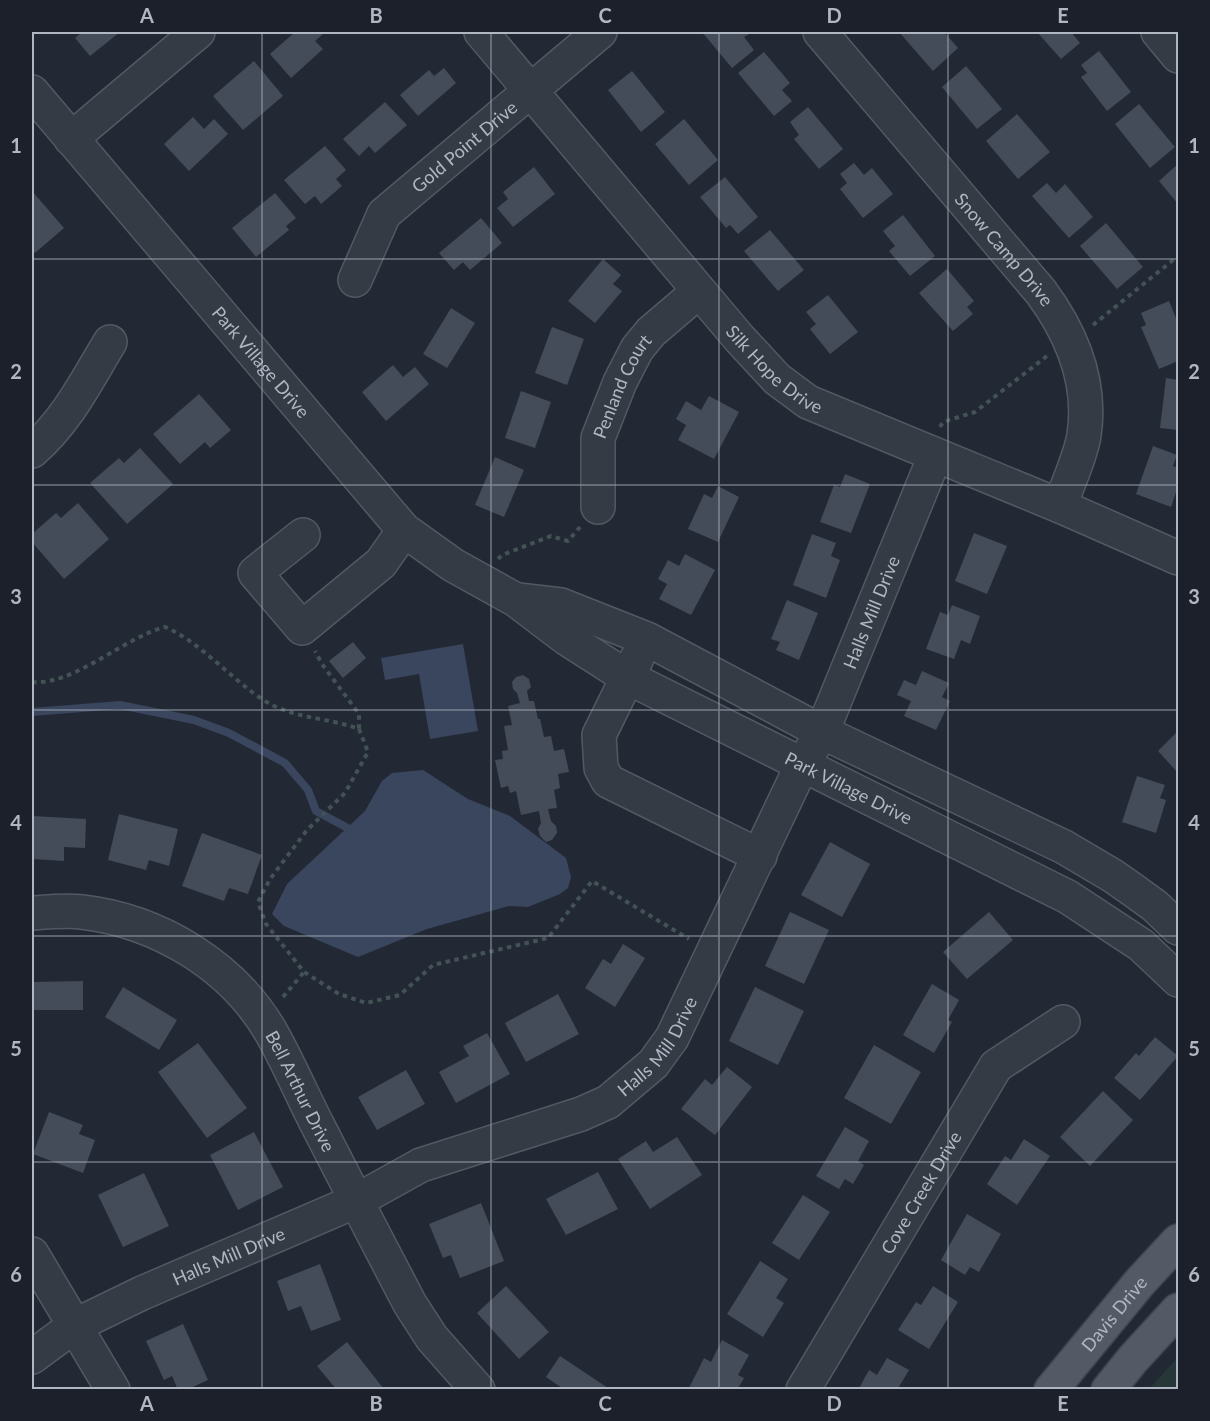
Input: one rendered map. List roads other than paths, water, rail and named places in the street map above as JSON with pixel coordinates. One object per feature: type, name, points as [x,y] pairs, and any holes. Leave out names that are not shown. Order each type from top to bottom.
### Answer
[{"type":"main road","name":"Davis Drive","points":[[1051,1389],[1140,1282],[1179,1240]]},
{"type":"main road","points":[[1108,1389],[1179,1310]]},
{"type":"street","points":[[70,139],[198,32]]},
{"type":"street","name":"Silk Hope Drive","points":[[481,32],[699,291],[777,379],[808,402],[1060,506],[1179,558]]},
{"type":"street","name":"Gold Point Drive","points":[[356,280],[384,214],[600,32]]},
{"type":"street","name":"Snow Camp Drive","points":[[820,32],[1059,316],[1078,361],[1085,409],[1084,437],[1060,506]]},
{"type":"street","points":[[1158,32],[1179,56]]},
{"type":"street","name":"Park Village Drive","points":[[32,92],[404,530],[453,565],[516,600],[566,638],[627,677],[1068,897],[1141,945],[1179,980]]},
{"type":"street","name":"Penland Court","points":[[598,507],[598,438],[620,382],[637,349],[651,332],[699,291]]},
{"type":"street","points":[[32,451],[68,412],[110,342]]},
{"type":"street","name":"Halls Mill Drive","points":[[32,1357],[74,1326],[141,1293],[356,1201],[422,1165],[581,1114],[608,1102],[653,1064],[672,1038],[802,765],[822,732],[935,456]]},
{"type":"street","points":[[303,535],[255,573],[302,628],[381,563],[404,530]]},
{"type":"street","name":"Park Village Drive","points":[[516,600],[561,605],[646,639],[822,732],[1064,847],[1133,890],[1179,928]]},
{"type":"street","points":[[646,639],[598,735],[601,768],[608,781],[760,855]]},
{"type":"street","name":"Bell Arthur Drive","points":[[32,913],[78,911],[125,921],[173,939],[216,967],[238,988],[270,1031],[410,1304],[432,1338],[478,1389]]},
{"type":"street","name":"Cove Creek Drive","points":[[803,1389],[996,1066],[1064,1022]]},
{"type":"street","points":[[32,1254],[113,1389]]},
{"type":"water","points":[[463,644],[478,731],[430,739],[419,674],[385,680],[381,658]]},
{"type":"water","points":[[423,770],[468,799],[510,816],[566,858],[571,877],[568,888],[560,894],[528,907],[509,906],[427,929],[358,957],[284,926],[272,914],[287,884],[365,811],[382,781],[392,773]]},
{"type":"waterway","points":[[32,712],[120,705],[194,720],[229,733],[285,763],[308,790],[316,811],[355,832]]}]
